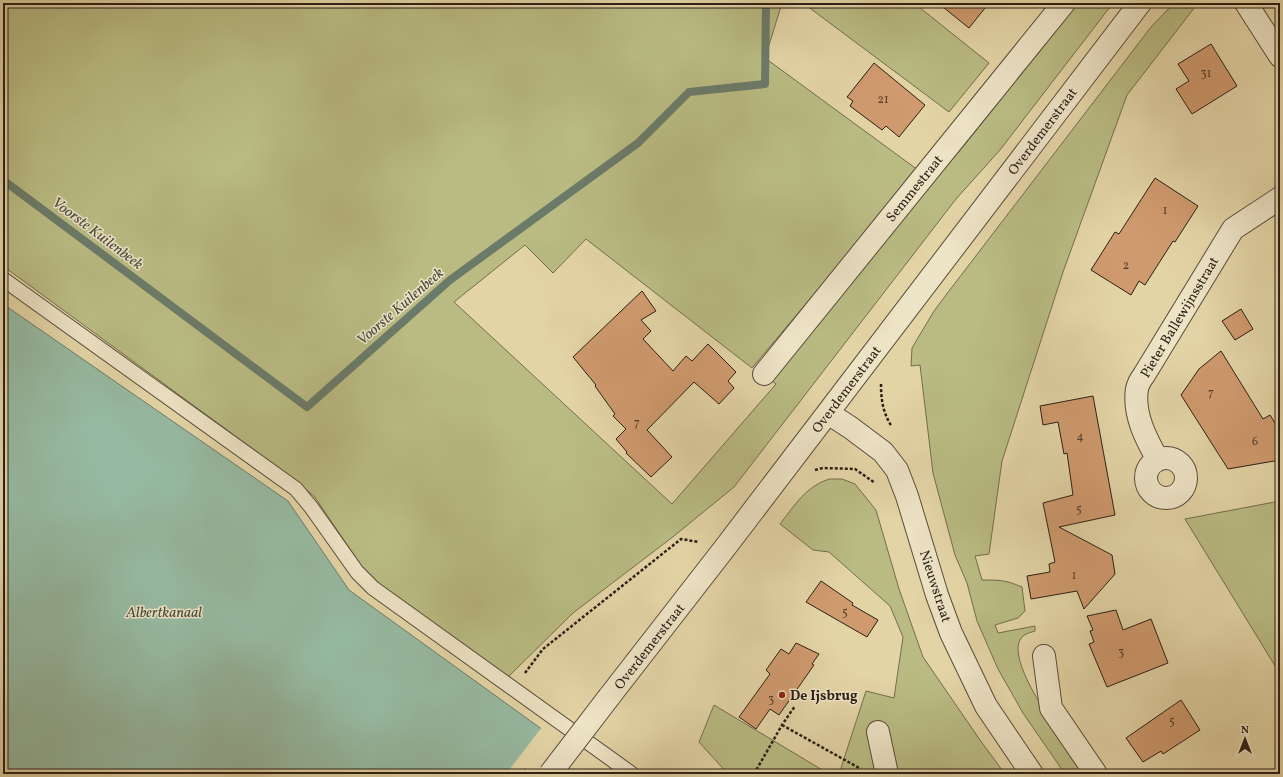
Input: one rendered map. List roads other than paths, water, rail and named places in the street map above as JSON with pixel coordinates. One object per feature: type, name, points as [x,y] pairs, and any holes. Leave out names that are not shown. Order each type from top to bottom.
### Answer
[{"type":"street","name":"Semmestraat","points":[[764,374],[1064,3]]},
{"type":"street","name":"Overdemerstraat","points":[[550,774],[720,556],[1140,3]]},
{"type":"street","points":[[1246,3],[1280,56]]},
{"type":"street","name":"Pieter Ballewijnsstraat","points":[[1158,460],[1146,439],[1140,422],[1136,401],[1137,387],[1233,229],[1280,198]]},
{"type":"street","name":"Nieuwstraat","points":[[828,413],[883,452],[897,470],[907,496],[937,595],[951,633],[986,706],[1032,774]]},
{"type":"street","points":[[1044,656],[1051,708],[1096,774]]},
{"type":"street","points":[[878,732],[887,774]]},
{"type":"lane","points":[[3,279],[296,489],[311,507],[357,572],[373,588],[632,774]]},
{"type":"water","name":"Albertkanaal","points":[[3,304],[288,501],[349,590],[604,774],[3,774]]},
{"type":"waterway","name":"Voorste Kuilenbeek","points":[[3,180],[307,407],[450,280],[638,143],[689,92],[765,84],[766,3]]},
{"type":"place","name":"De Ijsbrug","points":[[782,695]]}]
